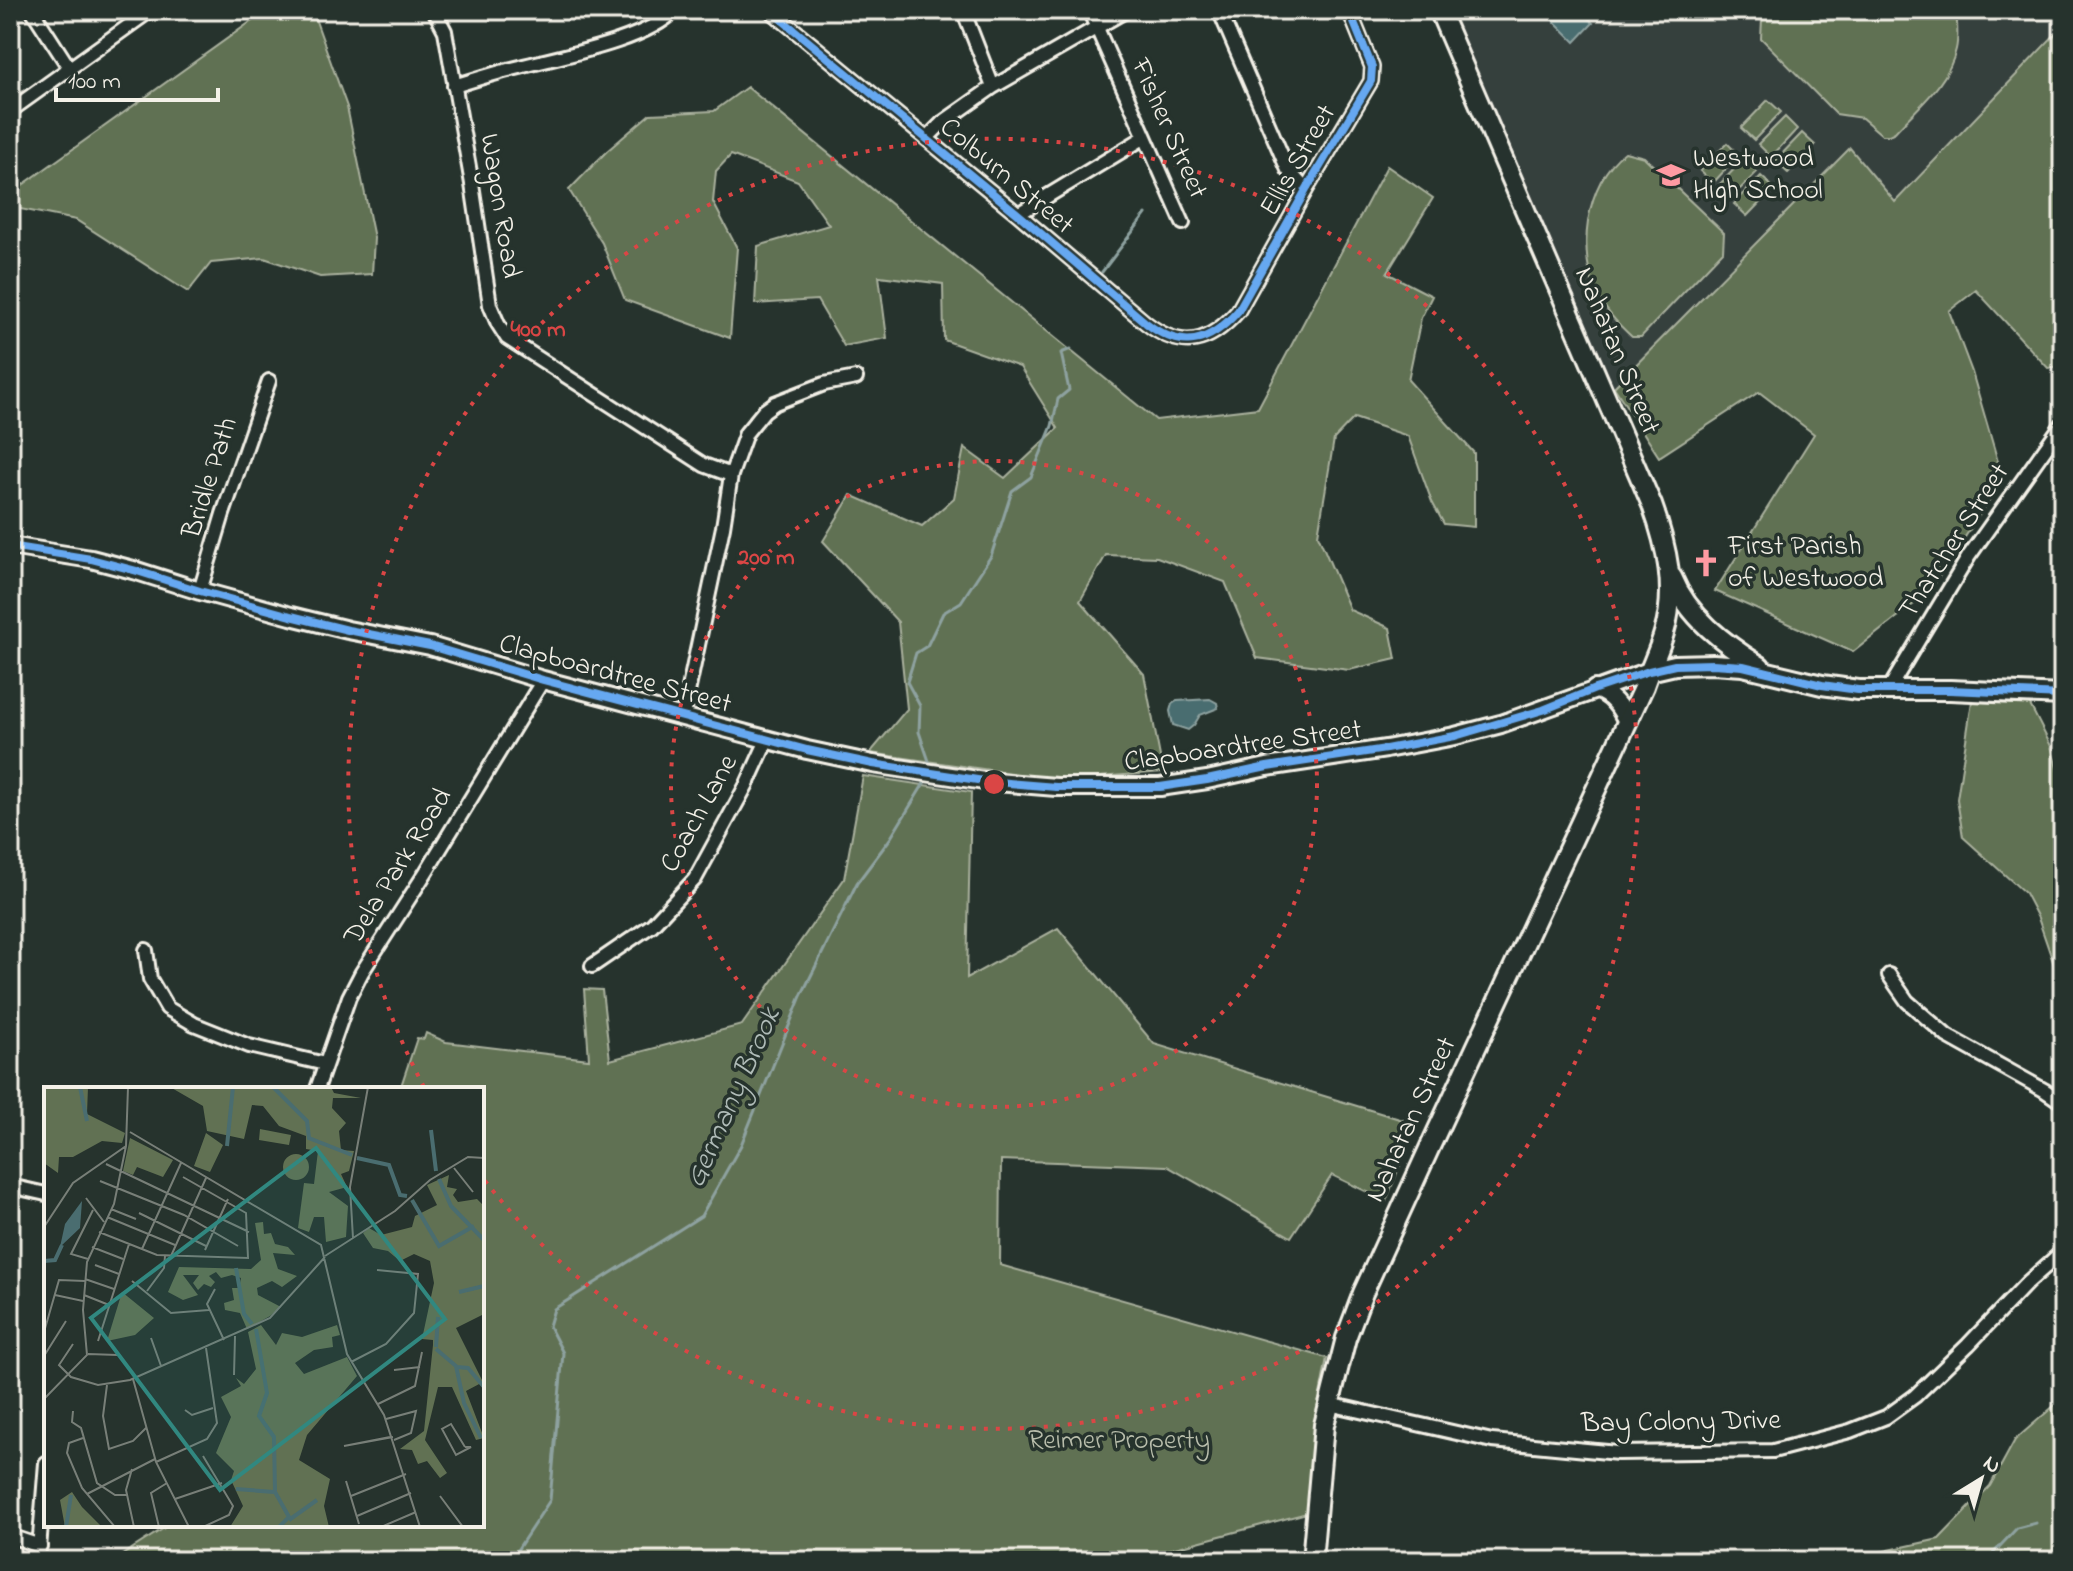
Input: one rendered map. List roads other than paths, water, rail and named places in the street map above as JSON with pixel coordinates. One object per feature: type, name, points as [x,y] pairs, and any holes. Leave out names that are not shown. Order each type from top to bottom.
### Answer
[{"type":"main road","name":"Nahatan Street","points":[[1312,1561],[1324,1425],[1346,1338],[1363,1293],[1659,650],[1669,601],[1669,567],[1652,505],[1439,10]]},
{"type":"main road","name":"Clapboardtree Street","points":[[1669,567],[1684,600],[1717,636],[1770,672]]},
{"type":"main road","name":"Clapboardtree Street","points":[[1649,671],[1675,665],[1743,666],[1822,685],[1858,690],[2063,695]]},
{"type":"street","points":[[32,10],[70,69]]},
{"type":"street","points":[[10,111],[151,10]]},
{"type":"street","name":"Wagon Road","points":[[434,10],[445,31],[490,305],[498,324],[507,338],[704,465],[731,475]]},
{"type":"street","points":[[454,86],[602,46],[649,29],[675,10]]},
{"type":"street","name":"Colburn Street","points":[[770,10],[1159,334],[1191,341],[1225,327]]},
{"type":"street","points":[[963,10],[993,87]]},
{"type":"street","name":"Fisher Street","points":[[1089,10],[1183,223]]},
{"type":"street","points":[[927,138],[942,123],[993,87],[1127,10]]},
{"type":"street","points":[[1219,10],[1288,170],[1306,190]]},
{"type":"street","name":"Ellis Street","points":[[1225,327],[1238,311],[1371,81],[1372,67],[1349,10]]},
{"type":"street","points":[[1018,214],[1145,137]]},
{"type":"street","points":[[683,716],[731,475],[746,433],[775,403],[824,384],[856,378]]},
{"type":"street","name":"Bridle Path","points":[[200,591],[269,381]]},
{"type":"street","name":"Thatcher Street","points":[[1889,689],[1969,556],[2063,423]]},
{"type":"street","name":"Clapboardtree Street","points":[[10,546],[91,559],[312,622],[430,646],[543,680],[807,750],[873,764],[984,781],[1056,787],[1160,787],[1455,736],[1543,710],[1649,671]]},
{"type":"street","name":"Dela Park Road","points":[[318,1087],[349,997],[362,972],[543,680]]},
{"type":"street","points":[[1595,689],[1614,699],[1627,722]]},
{"type":"street","name":"Coach Lane","points":[[592,966],[652,925],[695,879],[747,784],[768,738]]},
{"type":"street","points":[[146,950],[150,979],[167,1008],[194,1024],[249,1046],[325,1064]]},
{"type":"street","points":[[1889,975],[1907,1001],[1947,1036],[2063,1103]]},
{"type":"street","points":[[10,1186],[44,1194]]},
{"type":"street","name":"Bay Colony Drive","points":[[1329,1404],[1492,1441],[1618,1453],[1773,1451],[1850,1431],[1886,1417],[1915,1396],[2063,1251]]},
{"type":"street","points":[[38,1561],[44,1491]]},
{"type":"street","points":[[10,1536],[40,1546]]},
{"type":"water","points":[[1543,10],[1580,10],[1593,23],[1575,42]]},
{"type":"water","points":[[1210,699],[1217,703],[1218,708],[1200,715],[1188,730],[1173,725],[1172,704]]},
{"type":"waterway","name":"Germany Brook","points":[[1102,272],[1146,214]]},
{"type":"waterway","name":"Germany Brook","points":[[930,764],[919,732],[920,706],[907,682],[916,653],[927,646],[943,613],[961,602],[991,556],[1012,491],[1031,477],[1052,426],[1058,399],[1069,390],[1061,353],[1071,349]]},
{"type":"waterway","name":"Germany Brook","points":[[510,1561],[550,1500],[563,1353],[549,1326],[554,1309],[701,1216],[741,1145],[801,996],[857,883],[890,839],[926,780]]},
{"type":"waterway","points":[[1986,1561],[2017,1528],[2036,1523]]},
{"type":"place","name":"Westwood High School","points":[[1671,175]]},
{"type":"place","name":"First Parish of Westwood","points":[[1706,563]]},
{"type":"park label","name":"Reimer Property","points":[[1119,1441]]}]
